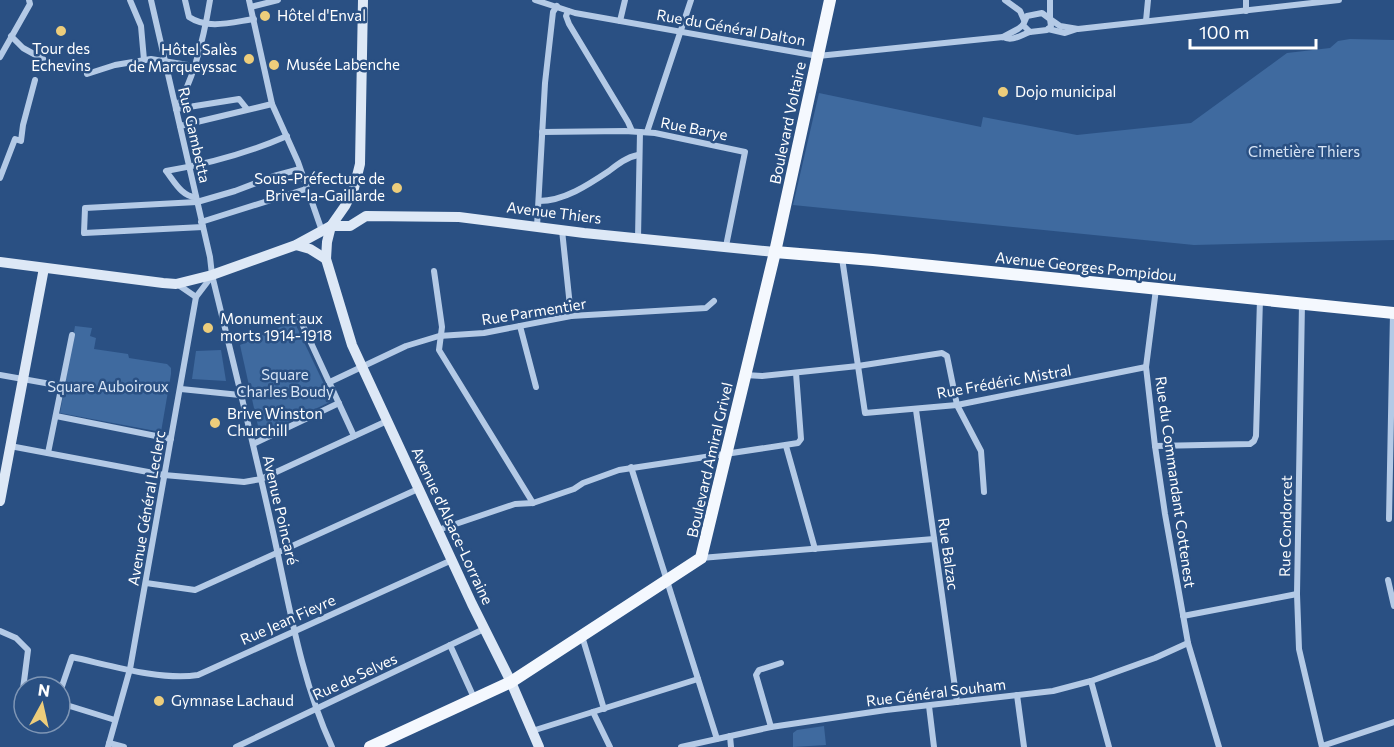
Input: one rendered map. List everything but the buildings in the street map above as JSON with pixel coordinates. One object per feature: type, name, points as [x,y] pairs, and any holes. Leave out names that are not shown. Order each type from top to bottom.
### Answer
[{"type":"main road","points":[[0,262],[176,284],[212,275],[296,245],[327,229],[345,206],[354,188],[360,164],[363,0]]},
{"type":"main road","name":"Boulevard Voltaire","points":[[775,252],[830,0]]},
{"type":"main road","name":"Avenue Thiers","points":[[327,229],[350,226],[366,216],[459,217],[775,252]]},
{"type":"main road","points":[[296,245],[310,249],[326,259],[327,229]]},
{"type":"main road","name":"Avenue Georges Pompidou","points":[[775,252],[1394,313]]},
{"type":"main road","name":"Boulevard Amiral Grivel","points":[[370,747],[511,682],[701,558],[775,252]]},
{"type":"main road","name":"Avenue d'Alsace-Lorraine","points":[[326,259],[342,316],[362,367],[484,630],[511,682],[539,747]]},
{"type":"main road","points":[[0,501],[44,268]]},
{"type":"main road","points":[[39,298],[58,270]]},
{"type":"street","points":[[130,0],[141,26],[144,60]]},
{"type":"street","name":"Rue Gambetta","points":[[151,0],[210,257],[212,275]]},
{"type":"street","points":[[185,0],[189,18],[195,22],[214,24],[254,19]]},
{"type":"street","points":[[176,109],[186,93],[206,23],[210,0]]},
{"type":"street","points":[[278,0],[250,3],[272,104],[287,136],[306,189],[327,229]]},
{"type":"street","name":"Rue du Général Dalton","points":[[535,0],[568,11],[818,56],[1003,37],[1007,39],[1030,32]]},
{"type":"street","points":[[620,21],[625,0]]},
{"type":"street","points":[[638,237],[639,155],[644,132],[691,0]]},
{"type":"street","points":[[1005,0],[1024,16],[1024,23],[1030,32],[1048,29],[1065,33],[1078,29],[1339,0]]},
{"type":"street","points":[[1042,13],[1049,0]]},
{"type":"street","points":[[1048,29],[1050,26],[1049,0]]},
{"type":"street","points":[[1146,21],[1148,0]]},
{"type":"street","points":[[1246,0],[1246,11]]},
{"type":"street","points":[[0,57],[30,2]]},
{"type":"street","points":[[537,226],[544,82],[553,12],[557,6]]},
{"type":"street","points":[[568,11],[566,16],[569,24],[632,131]]},
{"type":"street","points":[[1003,37],[1018,29],[1031,14],[1042,13],[1060,26],[1078,29]]},
{"type":"street","points":[[11,36],[23,48],[43,59]]},
{"type":"street","points":[[87,74],[115,65],[144,60],[194,66]]},
{"type":"street","points":[[0,178],[18,140],[35,80]]},
{"type":"street","points":[[176,109],[239,99],[247,110]]},
{"type":"street","points":[[180,126],[272,104]]},
{"type":"street","name":"Rue Barye","points":[[542,132],[644,132],[745,152],[726,246]]},
{"type":"street","points":[[196,199],[183,192],[166,171],[190,167],[266,146],[287,136]]},
{"type":"street","points":[[538,201],[559,198],[590,184],[626,159],[639,155]]},
{"type":"street","points":[[300,169],[235,191],[196,199],[85,208],[84,233],[202,225],[306,189]]},
{"type":"street","points":[[562,229],[571,316]]},
{"type":"street","points":[[842,258],[858,366]]},
{"type":"street","points":[[434,271],[442,327],[439,336],[440,350],[533,502]]},
{"type":"street","name":"Avenue Général Leclerc","points":[[108,745],[130,669],[196,297],[212,275]]},
{"type":"street","name":"Avenue Poincaré","points":[[212,275],[315,709],[332,747]]},
{"type":"street","points":[[176,284],[196,297]]},
{"type":"street","name":"Rue du Commandant Cottenest","points":[[1156,289],[1146,367],[1155,446],[1188,643],[1219,747]]},
{"type":"street","points":[[1155,446],[1250,444],[1254,441],[1260,299]]},
{"type":"street","name":"Rue Parmentier","points":[[332,381],[406,346],[439,336],[484,333],[571,316],[706,308],[714,301]]},
{"type":"street","name":"Rue Condorcet","points":[[1302,303],[1296,594],[1299,649],[1322,746]]},
{"type":"street","points":[[1389,519],[1394,313]]},
{"type":"street","points":[[298,318],[354,436]]},
{"type":"street","points":[[520,326],[536,387]]},
{"type":"street","points":[[48,453],[72,335]]},
{"type":"street","points":[[744,375],[796,373],[942,353],[947,356],[957,405],[981,451],[984,492]]},
{"type":"street","name":"Rue Frédéric Mistral","points":[[858,366],[865,414],[957,405],[1146,367]]},
{"type":"street","points":[[438,530],[515,504],[533,502],[574,489],[594,478],[631,467],[798,443],[801,439],[796,373]]},
{"type":"street","points":[[0,375],[62,386]]},
{"type":"street","points":[[181,389],[240,394]]},
{"type":"street","points":[[253,444],[339,403]]},
{"type":"street","name":"Rue Balzac","points":[[916,410],[957,702]]},
{"type":"street","points":[[56,416],[171,439]]},
{"type":"street","points":[[10,446],[164,475],[244,482],[261,479],[387,421]]},
{"type":"street","points":[[786,446],[815,549]]},
{"type":"street","points":[[631,467],[717,739]]},
{"type":"street","points":[[146,583],[195,590],[418,489]]},
{"type":"street","points":[[701,558],[934,539]]},
{"type":"street","name":"Rue Jean Fieyre","points":[[66,675],[72,657],[186,677],[198,675],[452,560]]},
{"type":"street","points":[[1388,580],[1394,606]]},
{"type":"street","points":[[1183,616],[1296,594]]},
{"type":"street","name":"Rue de Selves","points":[[236,747],[484,630]]},
{"type":"street","points":[[0,631],[16,638],[28,650],[25,675]]},
{"type":"street","points":[[582,636],[604,708]]},
{"type":"street","name":"Rue Général Souham","points":[[681,747],[771,727],[886,710],[1053,691],[1091,681],[1188,643]]},
{"type":"street","points":[[450,645],[475,700]]},
{"type":"street","points":[[771,727],[756,675],[759,670],[781,663]]},
{"type":"street","points":[[531,731],[698,679]]},
{"type":"street","points":[[1091,681],[1108,747]]},
{"type":"street","points":[[1017,695],[1024,747]]},
{"type":"street","points":[[929,706],[934,747]]},
{"type":"street","points":[[72,707],[115,720]]},
{"type":"street","points":[[593,712],[610,747]]},
{"type":"street","points":[[1322,746],[1394,722]]},
{"type":"street","points":[[729,736],[731,747]]},
{"type":"street","points":[[108,745],[124,747]]},
{"type":"green space","name":"Cimetière Thiers","points":[[1394,40],[1394,240],[1194,245],[793,205],[819,93],[981,127],[983,117],[1077,135],[1191,123],[1287,53],[1330,48],[1338,41]]},
{"type":"green space","name":"Square Charles Boudy","points":[[294,321],[332,401],[260,435],[240,345]]},
{"type":"green space","name":"Square Auboiroux","points":[[75,326],[92,328],[90,336],[96,338],[94,349],[128,354],[129,358],[167,364],[171,368],[161,432],[60,413]]},
{"type":"green space","points":[[221,350],[226,381],[192,379],[196,351]]},
{"type":"green space","points":[[824,726],[826,745],[793,747],[793,733],[797,730]]},
{"type":"place","name":"Hôtel d'Enval","points":[[265,16]]},
{"type":"place","name":"Tour des Echevins","points":[[61,31]]},
{"type":"place","name":"Hôtel Salès de Marqueyssac","points":[[249,59]]},
{"type":"place","name":"Musée Labenche","points":[[274,65]]},
{"type":"place","name":"Dojo municipal","points":[[1003,92]]},
{"type":"place","name":"Sous-Préfecture de Brive-la-Gaillarde","points":[[397,188]]},
{"type":"place","name":"Monument aux morts 1914-1918","points":[[208,328]]},
{"type":"place","name":"Brive Winston Churchill","points":[[215,423]]},
{"type":"place","name":"Gymnase Lachaud","points":[[159,701]]}]
